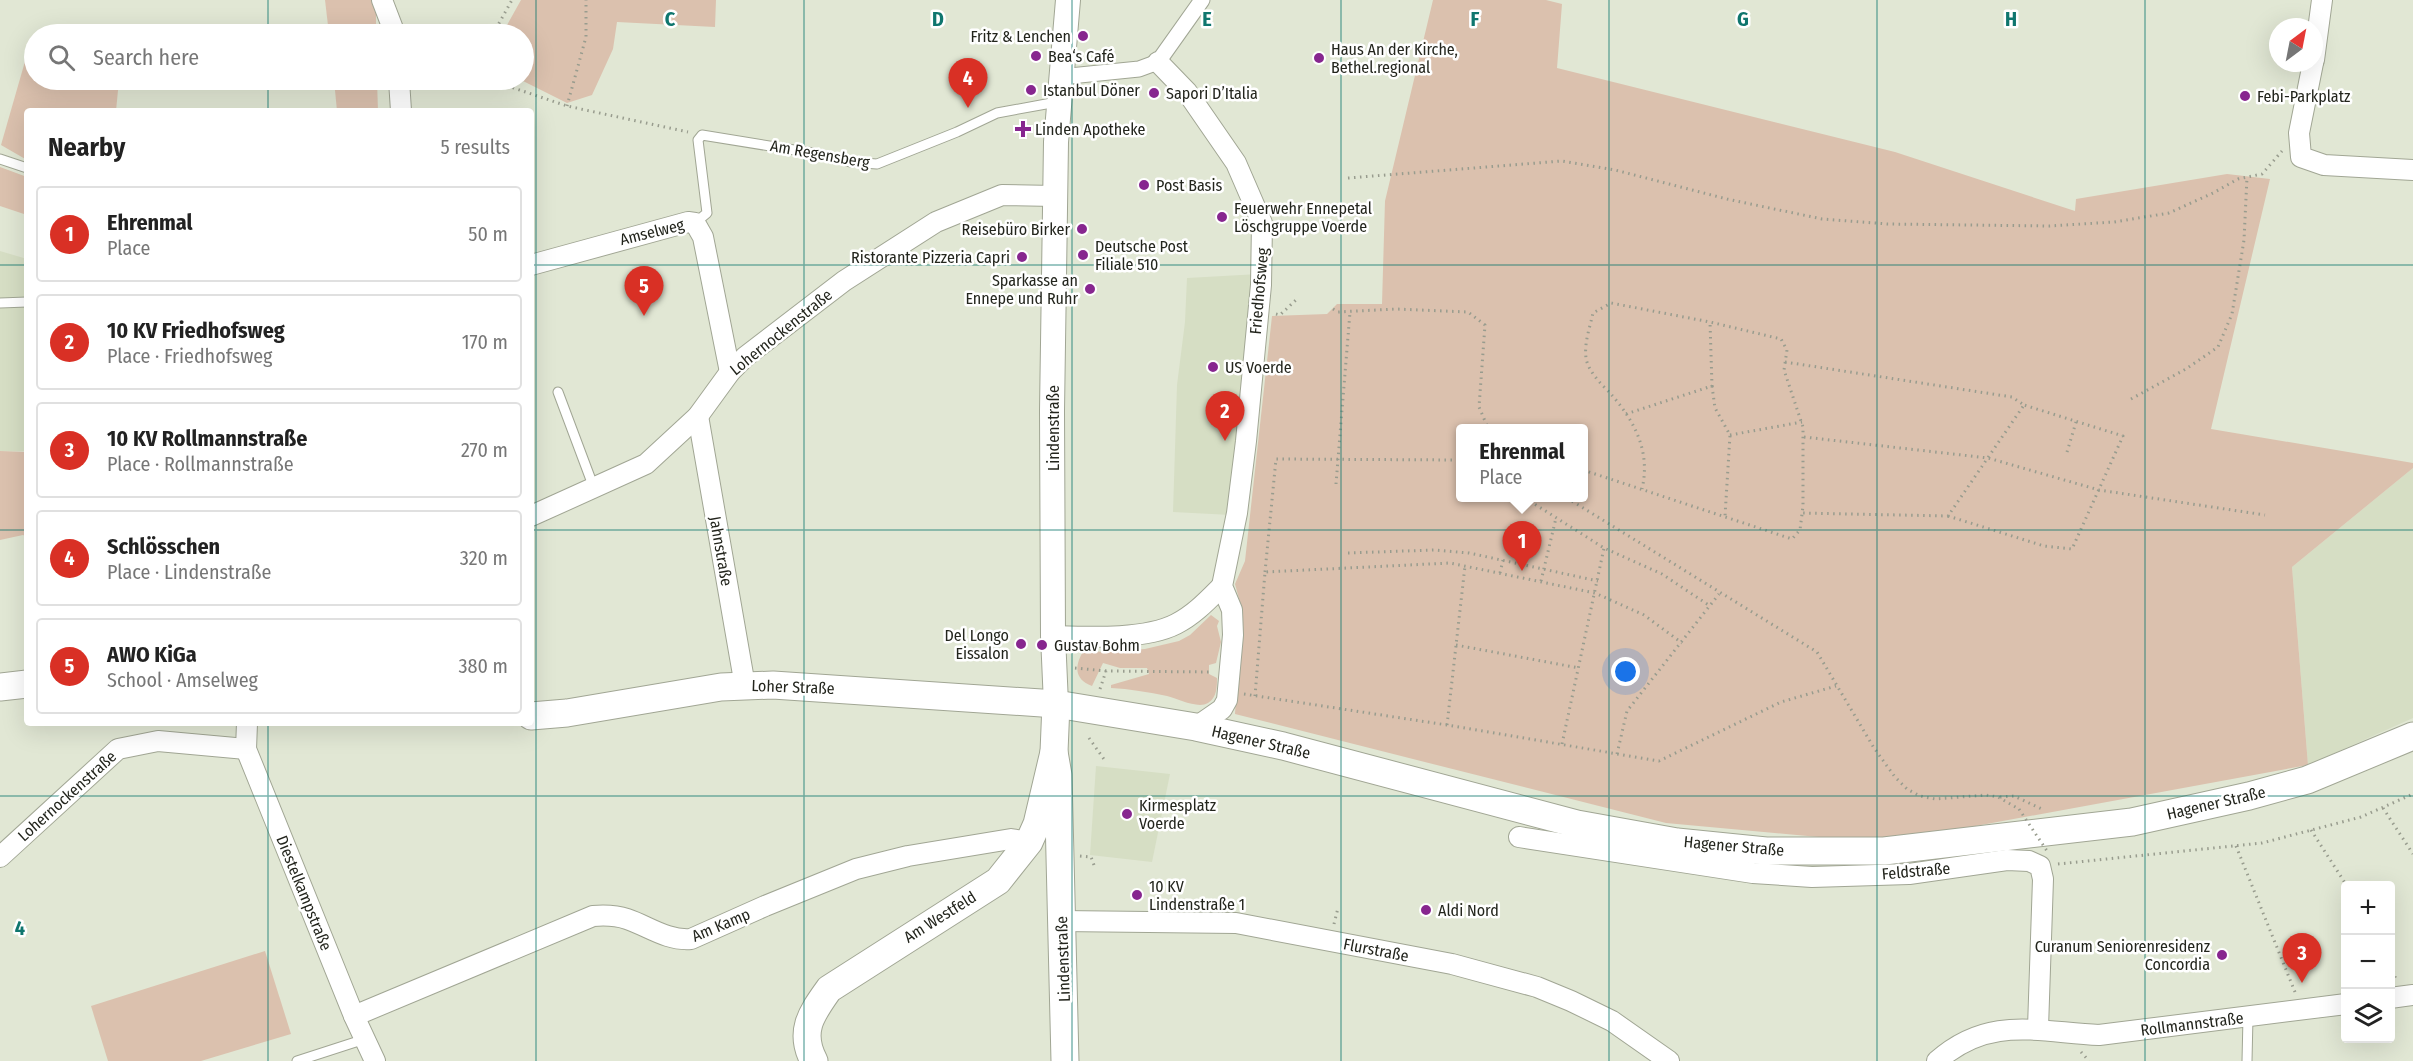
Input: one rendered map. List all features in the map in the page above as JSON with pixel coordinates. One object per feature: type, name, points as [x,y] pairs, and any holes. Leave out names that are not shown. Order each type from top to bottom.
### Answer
[{"type":"main road","points":[[0,687],[24,684]]},
{"type":"main road","name":"Loher Straße","points":[[534,716],[589,709],[697,690],[745,686],[831,688],[1056,704]]},
{"type":"main road","name":"Hagener Straße","points":[[1056,704],[1196,727],[1283,746],[1577,824],[1677,842],[1766,851],[1884,851],[2132,822],[2249,796],[2307,780],[2413,736]]},
{"type":"main road","name":"Lindenstraße","points":[[1056,704],[1054,752],[1058,775],[1065,1061]]},
{"type":"main road","name":"Am Westfeld","points":[[814,1061],[806,1042],[808,1025],[815,1009],[829,989],[998,881],[1029,842],[1036,824],[1054,752]]},
{"type":"main road","points":[[1029,842],[1060,856]]},
{"type":"street","points":[[382,0],[391,24]]},
{"type":"street","name":"Lindenstraße","points":[[1056,704],[1053,666],[1052,411],[1059,102],[1068,0]]},
{"type":"street","points":[[1060,77],[1139,69],[1158,62],[1202,0]]},
{"type":"street","points":[[2320,18],[2322,0]]},
{"type":"street","name":"Friedhofsweg","points":[[1158,62],[1187,92],[1236,164],[1262,223],[1261,285],[1246,441],[1237,513],[1222,586]]},
{"type":"street","points":[[2312,72],[2299,133],[2301,157],[2324,165],[2413,170]]},
{"type":"street","points":[[400,90],[401,108]]},
{"type":"street","name":"Lohernockenstraße","points":[[534,515],[646,464],[698,416],[730,372],[746,357],[844,281],[936,222],[970,206],[1002,195],[1056,196]]},
{"type":"street","name":"Amselweg","points":[[534,264],[688,222],[695,224],[703,237],[730,372]]},
{"type":"street","name":"Jahnstraße","points":[[698,416],[745,686]]},
{"type":"street","points":[[1053,636],[1094,638],[1159,630],[1176,625],[1200,609],[1222,586],[1232,610],[1233,635],[1227,700],[1222,709],[1196,727]]},
{"type":"street","name":"Diestelkampstraße","points":[[247,726],[246,749],[354,1016],[375,1061]]},
{"type":"street","name":"Lohernockenstraße","points":[[0,856],[118,749],[158,741],[246,749]]},
{"type":"street","name":"Feldstraße","points":[[1519,837],[1754,873],[1812,877],[1910,874],[2007,860],[2044,859]]},
{"type":"street","name":"Am Kamp","points":[[354,1016],[593,916],[610,915],[626,918],[678,940],[690,939],[856,869],[908,856],[1011,839],[1029,842]]},
{"type":"street","points":[[1937,1061],[1964,1041],[1998,1030],[2038,1029],[2044,859]]},
{"type":"street","name":"Flurstraße","points":[[1061,921],[1236,923],[1452,964],[1537,987],[1571,1001],[1612,1021],[1669,1061]]},
{"type":"street","points":[[2395,997],[2413,995]]},
{"type":"street","name":"Rollmannstraße","points":[[2038,1029],[2067,1034],[2099,1035],[2341,1005]]},
{"type":"lane","name":"Am Regensberg","points":[[702,135],[813,153],[850,162],[877,164],[957,132],[997,113],[1059,102]]},
{"type":"lane","points":[[695,224],[707,213],[698,140],[702,135]]},
{"type":"lane","points":[[0,159],[24,167]]},
{"type":"lane","points":[[0,303],[24,302]]},
{"type":"lane","points":[[558,392],[594,488]]},
{"type":"lane","points":[[2247,1061],[2248,1017]]},
{"type":"lane","points":[[297,1061],[365,1039]]},
{"type":"path","points":[[499,24],[512,0]]},
{"type":"path","points":[[567,106],[586,37],[586,0]]},
{"type":"path","points":[[520,90],[567,106],[702,135]]},
{"type":"path","points":[[1348,178],[1563,161],[1615,170],[1727,199],[1822,219],[1888,225],[2050,226],[2114,222],[2169,213],[2213,194],[2238,179],[2262,174],[2299,133]]},
{"type":"path","points":[[2131,399],[2187,369],[2218,347],[2232,314],[2244,240],[2247,177]]},
{"type":"path","points":[[1280,315],[1298,298]]},
{"type":"path","points":[[1588,471],[1792,539],[1800,530],[1802,513],[1803,437],[1802,422],[1787,379],[1785,362],[1787,350],[1781,339],[1710,322],[1611,303],[1593,313],[1587,337],[1586,360],[1598,380],[1626,414],[1645,454],[1646,472],[1642,489]]},
{"type":"path","points":[[1333,309],[1350,312],[1396,309],[1468,312],[1485,325],[1479,407],[1486,424]]},
{"type":"path","points":[[1336,484],[1350,312]]},
{"type":"path","points":[[1710,322],[1715,408],[1730,435],[1725,516]]},
{"type":"path","points":[[1785,362],[2012,397],[2024,405],[2123,436],[2072,549],[2044,546],[1948,516],[1802,513]]},
{"type":"path","points":[[1626,414],[1712,386]]},
{"type":"path","points":[[1948,516],[2024,405]]},
{"type":"path","points":[[1730,435],[1802,422]]},
{"type":"path","points":[[2067,452],[2076,422]]},
{"type":"path","points":[[1803,437],[1988,458],[2099,490],[2265,515]]},
{"type":"path","points":[[1255,696],[1276,459],[1456,460]]},
{"type":"path","points":[[1531,502],[1604,548],[1662,574],[1710,606]]},
{"type":"path","points":[[1573,502],[1817,652],[1881,758],[1894,777],[1907,789],[1920,796],[1935,799],[1976,795],[2014,796],[2030,803]]},
{"type":"path","points":[[1541,582],[1556,518]]},
{"type":"path","points":[[1562,744],[1604,548]]},
{"type":"path","points":[[1348,553],[1434,550],[1469,553],[1598,581]]},
{"type":"path","points":[[1500,573],[1503,560]]},
{"type":"path","points":[[1265,572],[1450,563],[1595,593],[1644,615],[1682,643]]},
{"type":"path","points":[[1447,724],[1465,566]]},
{"type":"path","points":[[1617,754],[1627,711],[1719,593]]},
{"type":"path","points":[[1456,645],[1579,668]]},
{"type":"path","points":[[1053,666],[1229,681],[1255,696],[1447,724],[1659,761],[1781,702],[1836,686]]},
{"type":"path","points":[[1099,691],[1106,671]]},
{"type":"path","points":[[1089,738],[1106,762]]},
{"type":"path","points":[[1998,797],[2019,809],[2044,859],[2262,843],[2361,817],[2413,794]]},
{"type":"path","points":[[2382,808],[2413,854]]},
{"type":"path","points":[[2311,830],[2344,881]]},
{"type":"path","points":[[2236,846],[2302,1010]]},
{"type":"shaded area","points":[[325,0],[376,0],[376,24],[328,24]]},
{"type":"shaded area","points":[[521,0],[716,0],[715,27],[617,22],[613,49],[592,95],[567,103],[534,86],[534,24],[508,24]]},
{"type":"shaded area","points":[[1433,0],[1546,0],[1562,4],[1557,68],[1895,152],[2075,211],[2076,199],[2227,174],[2270,179],[2211,429],[2413,463],[2413,468],[2292,567],[2308,765],[1883,843],[1666,823],[1235,714],[1241,606],[1235,584],[1245,561],[1272,316],[1327,314],[1337,304],[1382,304],[1385,201]]},
{"type":"shaded area","points":[[24,65],[24,90],[118,90],[116,108],[24,108],[24,158],[1,145]]},
{"type":"shaded area","points":[[335,90],[377,90],[378,108],[337,108]]},
{"type":"shaded area","points":[[0,167],[24,176],[24,214],[0,206]]},
{"type":"shaded area","points":[[0,251],[24,258],[24,451],[0,451]]},
{"type":"shaded area","points":[[1259,274],[1231,515],[1173,512],[1177,385],[1185,322],[1187,278]]},
{"type":"shaded area","points":[[0,451],[24,452],[24,536],[0,540]]},
{"type":"shaded area","points":[[2413,468],[2413,718],[2308,765],[2292,567]]},
{"type":"shaded area","points":[[1211,615],[1219,621],[1217,626],[1221,642],[1216,663],[1209,665],[1209,674],[1217,678],[1217,688],[1211,701],[1204,705],[1167,696],[1111,688],[1111,685],[1149,674],[1147,668],[1120,668],[1103,663],[1092,686],[1079,675],[1079,661],[1084,650],[1102,652],[1145,649],[1179,641],[1190,635]]},
{"type":"shaded area","name":"Kirmesplatz Voerde","points":[[1096,766],[1170,774],[1152,862],[1090,855]]},
{"type":"shaded area","points":[[265,951],[291,1034],[201,1061],[108,1061],[91,1006]]},
{"type":"place","name":"Fritz & Lenchen","points":[[1083,36]]},
{"type":"place","name":"Bea‘s Café","points":[[1036,56]]},
{"type":"place","name":"Haus An der Kirche, Bethel.regional","points":[[1319,58]]},
{"type":"place","name":"Istanbul Döner","points":[[1031,90]]},
{"type":"place","name":"Sapori D’Italia","points":[[1154,93]]},
{"type":"place","name":"Febi-Parkplatz","points":[[2245,96]]},
{"type":"place","name":"Schlösschen","points":[[968,108]]},
{"type":"place","name":"Linden Apotheke","points":[[1023,129]]},
{"type":"place","name":"Post Basis","points":[[1144,185]]},
{"type":"place","name":"Feuerwehr Ennepetal Löschgruppe Voerde","points":[[1222,217]]},
{"type":"place","name":"Reisebüro Birker","points":[[1082,229]]},
{"type":"place","name":"Deutsche Post Filiale 510","points":[[1083,255]]},
{"type":"place","name":"Ristorante Pizzeria Capri","points":[[1022,257]]},
{"type":"place","name":"Sparkasse an Ennepe und Ruhr","points":[[1090,289]]},
{"type":"place","name":"AWO KiGa","points":[[644,316]]},
{"type":"place","name":"US Voerde","points":[[1213,367]]},
{"type":"place","name":"10 KV Friedhofsweg","points":[[1225,441]]},
{"type":"place","name":"Ehrenmal","points":[[1522,571]]},
{"type":"place","name":"Del Longo Eissalon","points":[[1021,644]]},
{"type":"place","name":"Gustav Bohm","points":[[1042,645]]},
{"type":"place","name":"Kirmesplatz Voerde","points":[[1127,814]]},
{"type":"place","name":"10 KV Lindenstraße 1","points":[[1137,895]]},
{"type":"place","name":"Aldi Nord","points":[[1426,910]]},
{"type":"place","name":"Curanum Seniorenresidenz Concordia","points":[[2222,955]]},
{"type":"place","name":"10 KV Rollmannstraße","points":[[2302,983]]}]
